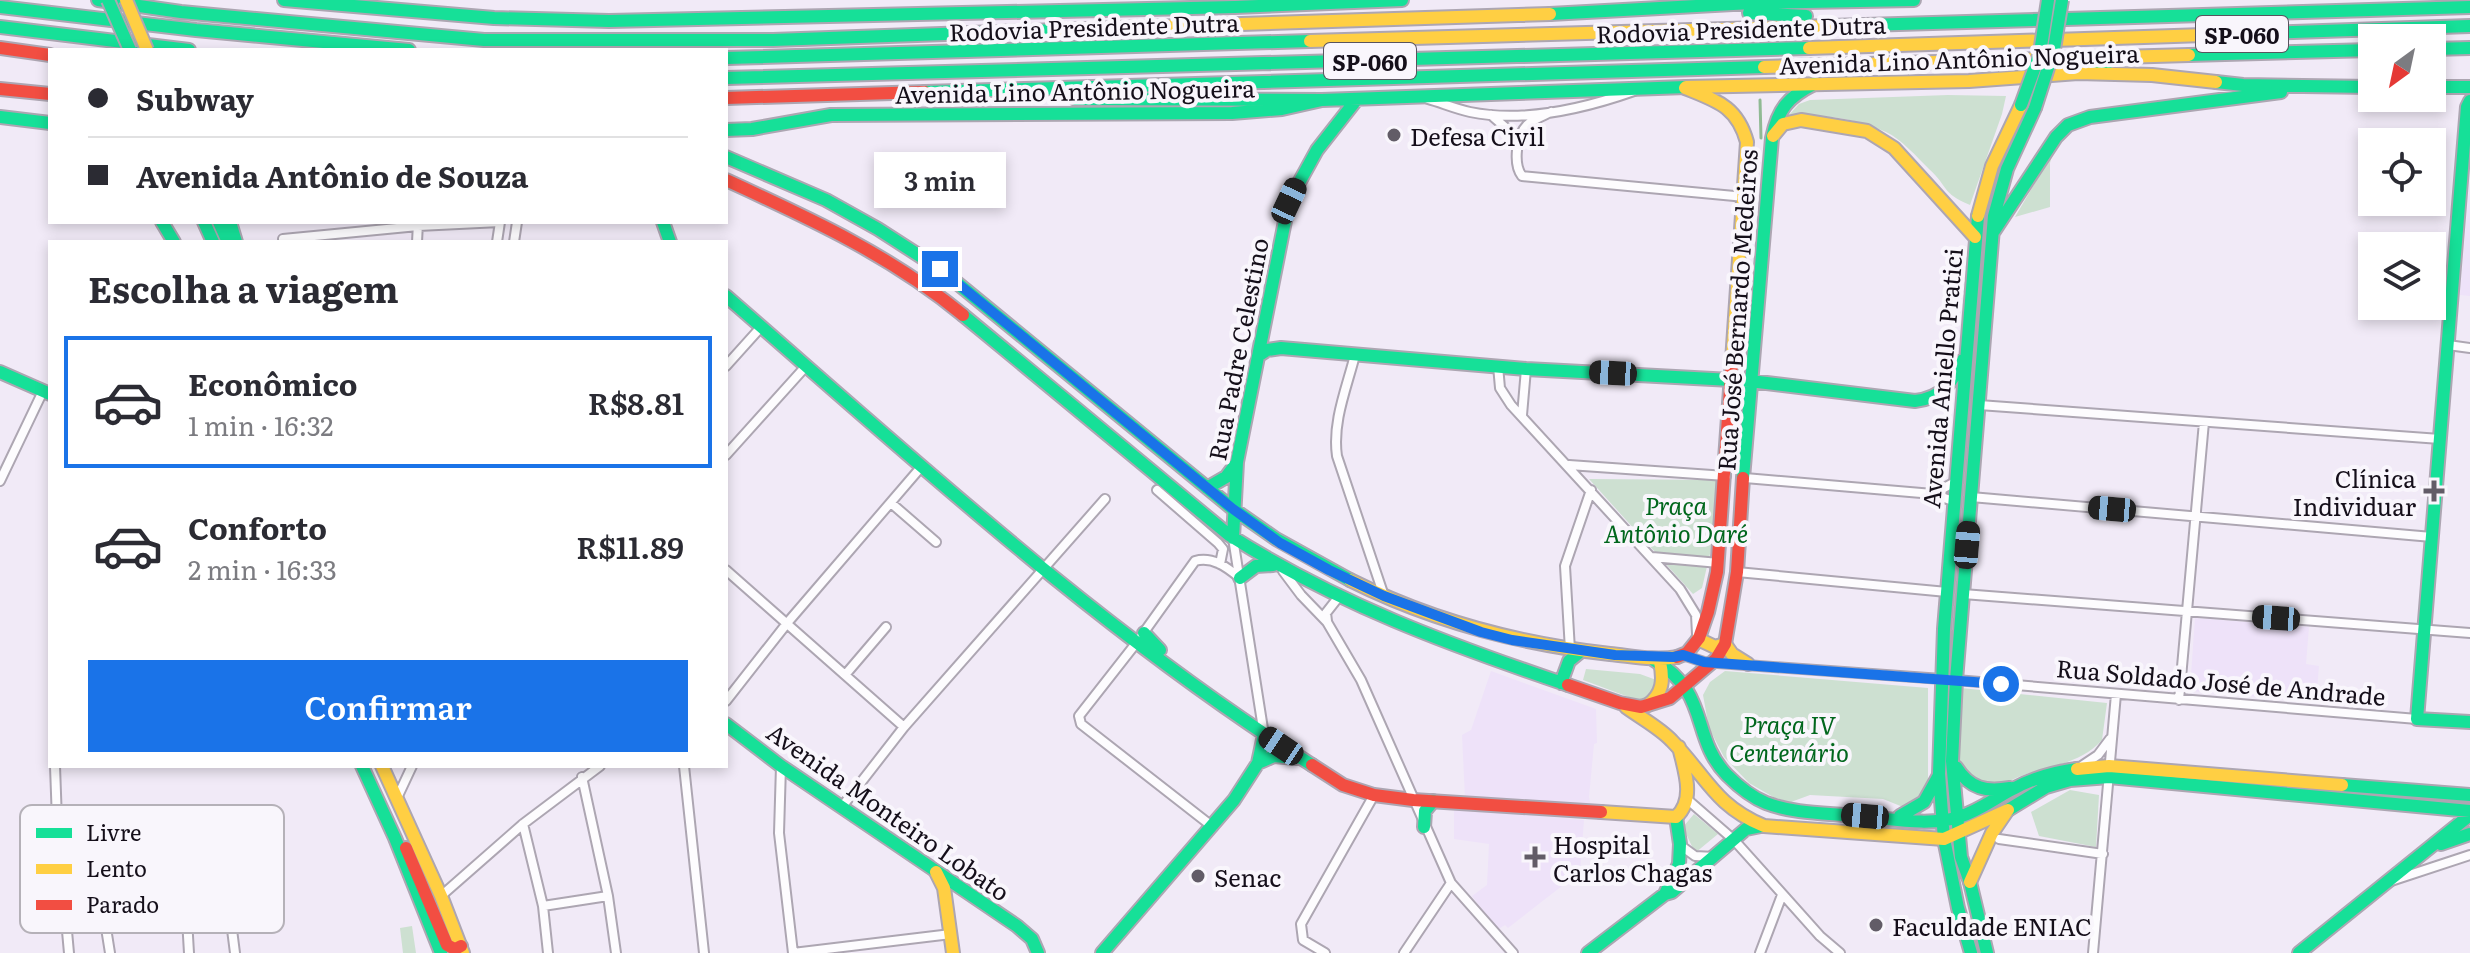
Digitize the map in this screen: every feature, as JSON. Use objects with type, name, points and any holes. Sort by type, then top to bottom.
[{"type":"main road","name":"Rodovia Presidente Dutra","points":[[98,0],[181,12],[484,40],[789,39],[1654,5],[1914,0]]},
{"type":"main road","points":[[108,0],[129,48]]},
{"type":"main road","points":[[126,0],[146,48]]},
{"type":"main road","points":[[284,0],[494,18],[609,21],[1235,7],[1402,0]]},
{"type":"main road","name":"Avenida Aniello Pratici","points":[[1971,953],[1944,839],[1939,774],[1941,679],[1953,501],[1979,206],[1986,181],[2021,105],[2040,53],[2048,0]]},
{"type":"main road","name":"Avenida Aniello Pratici","points":[[1987,953],[1961,857],[1958,834],[1952,761],[1956,680],[1992,234],[1998,195],[2035,108],[2054,49],[2062,0]]},
{"type":"main road","points":[[2278,13],[2321,1],[2349,0]]},
{"type":"main road","name":"SP-060","points":[[1654,5],[2008,22]]},
{"type":"main road","points":[[0,7],[388,48]]},
{"type":"main road","name":"Rodovia Presidente Dutra","points":[[728,58],[2470,7]]},
{"type":"main road","name":"Rodovia Presidente Dutra","points":[[728,78],[2015,42],[2470,26]]},
{"type":"main road","points":[[0,27],[173,48]]},
{"type":"main road","points":[[0,48],[48,55]]},
{"type":"main road","points":[[2446,49],[2470,48]]},
{"type":"main road","name":"Rodovia Presidente Dutra","points":[[728,98],[2358,50]]},
{"type":"main road","points":[[2078,73],[2091,66],[2201,62],[2225,55]]},
{"type":"main road","name":"Avenida Lino Antônio Nogueira","points":[[728,130],[752,129],[831,115],[1232,113],[1282,109],[1322,100],[1642,88],[1969,81],[2078,73],[2152,75],[2243,85],[2358,87]]},
{"type":"main road","name":"Rua José Bernardo Medeiros","points":[[1646,707],[1662,702],[1686,686],[1720,655],[1725,644],[1737,572],[1772,138],[1779,107],[1792,95],[1814,84]]},
{"type":"main road","points":[[1992,234],[2050,145],[2068,125],[2090,117],[2193,105],[2299,87]]},
{"type":"main road","points":[[2417,719],[2469,104],[2464,87]]},
{"type":"main road","points":[[1054,88],[1076,99],[1322,100]]},
{"type":"main road","name":"Rua José Bernardo Medeiros","points":[[1685,88],[1726,105],[1739,118],[1747,142],[1719,563],[1698,639]]},
{"type":"main road","points":[[0,89],[48,94]]},
{"type":"main road","name":"Rua Padre Celestino","points":[[1233,538],[1237,462],[1286,212],[1301,176],[1317,150],[1357,99]]},
{"type":"main road","points":[[0,117],[48,123]]},
{"type":"main road","points":[[1772,138],[1783,124],[1801,120],[1867,131],[1894,148],[1975,237]]},
{"type":"main road","points":[[728,158],[826,200],[940,269],[1233,509],[1300,555],[1384,596],[1481,632],[1512,640],[1654,660],[1683,655],[1698,639],[1715,647],[1725,644],[1732,654],[1748,664]]},
{"type":"main road","points":[[728,181],[833,229],[926,285],[1233,538],[1278,568],[1337,599],[1395,625],[1620,703],[1646,707],[1661,692],[1663,680],[1654,660]]},
{"type":"main road","points":[[1743,233],[1764,233]]},
{"type":"main road","points":[[728,298],[1042,570],[1140,638],[1187,678],[1264,735],[1343,785],[1374,795],[1413,800],[1676,817],[1685,810],[1688,800],[1679,747]]},
{"type":"main road","points":[[1263,332],[1281,348]]},
{"type":"main road","points":[[1258,356],[1267,350],[1281,348],[1526,369],[1750,381],[1923,401],[1945,392],[1967,349]]},
{"type":"main road","points":[[0,372],[46,393]]},
{"type":"main road","points":[[1207,488],[1226,477],[1237,462]]},
{"type":"main road","points":[[1240,578],[1256,566],[1278,568]]},
{"type":"main road","points":[[1561,683],[1575,651]]},
{"type":"main road","points":[[1654,660],[1675,671],[1686,686],[1717,766],[1727,778],[1747,793],[1791,810],[1943,820],[1983,806],[2017,787],[2050,774],[2078,768],[2470,811]]},
{"type":"main road","points":[[1620,703],[1658,728],[1679,747],[1722,802],[1744,818],[1764,826]]},
{"type":"main road","name":"Rua Soldado José de Andrade","points":[[2417,719],[2470,722]]},
{"type":"main road","name":"Avenida Monteiro Lobato","points":[[728,726],[841,808],[1028,934],[1038,953]]},
{"type":"main road","name":"Rua Padre Celestino","points":[[1102,953],[1213,827],[1258,763],[1264,735]]},
{"type":"main road","points":[[1258,763],[1274,756],[1299,758]]},
{"type":"main road","points":[[1952,761],[1963,780],[1976,789],[1989,791],[2017,787]]},
{"type":"main road","points":[[383,768],[462,950],[447,945],[409,852],[395,838]]},
{"type":"main road","points":[[363,769],[376,773],[398,817],[411,830]]},
{"type":"main road","points":[[363,769],[395,838],[441,953]]},
{"type":"main road","points":[[1588,953],[1665,894],[1672,892],[1746,829],[1764,826],[1944,839],[2008,810],[2033,793],[2058,783],[2109,771],[2470,795]]},
{"type":"main road","points":[[1893,818],[1918,809],[1925,803],[1939,774]]},
{"type":"main road","points":[[2453,794],[2470,811]]},
{"type":"main road","points":[[1424,827],[1425,811],[1433,801]]},
{"type":"main road","points":[[1970,882],[1992,833],[2008,810]]},
{"type":"main road","points":[[2299,953],[2434,846],[2470,811]]},
{"type":"main road","points":[[1665,894],[1677,870],[1680,845],[1676,817]]},
{"type":"main road","points":[[2434,846],[2470,834]]},
{"type":"main road","points":[[935,869],[944,888],[953,953]]},
{"type":"street","name":"Avenida Lino Antônio Nogueira","points":[[1424,97],[1490,115],[1577,108],[1642,88]]},
{"type":"street","points":[[1551,112],[1531,122],[1522,132],[1517,169],[1522,176],[1745,197]]},
{"type":"street","points":[[1490,115],[1519,139]]},
{"type":"street","points":[[283,239],[418,224]]},
{"type":"street","points":[[728,364],[762,326]]},
{"type":"street","points":[[2448,345],[2470,348]]},
{"type":"street","points":[[1355,355],[1335,443],[1384,596]]},
{"type":"street","points":[[728,453],[807,365]]},
{"type":"street","points":[[1498,366],[1500,388],[1687,599],[1696,615],[1698,639]]},
{"type":"street","points":[[1522,415],[1526,369]]},
{"type":"street","points":[[0,481],[46,393]]},
{"type":"street","points":[[1979,405],[2440,439]]},
{"type":"street","points":[[2179,700],[2204,422]]},
{"type":"street","points":[[1568,465],[1726,476]]},
{"type":"street","points":[[728,698],[788,622],[922,466]]},
{"type":"street","points":[[1745,478],[1933,494],[1953,501]]},
{"type":"street","points":[[1933,494],[1955,482]]},
{"type":"street","points":[[1157,490],[1218,543],[1223,549],[1220,564]]},
{"type":"street","points":[[1575,651],[1565,566],[1591,490]]},
{"type":"street","points":[[1971,497],[2432,537]]},
{"type":"street","points":[[841,808],[904,727],[1105,499]]},
{"type":"street","points":[[891,503],[936,542]]},
{"type":"street","name":"Rua Padre Celestino","points":[[1233,538],[1264,735]]},
{"type":"street","points":[[1651,557],[1719,563]]},
{"type":"street","points":[[1213,827],[1081,724],[1079,716],[1195,561],[1204,559],[1220,564],[1240,578]]},
{"type":"street","points":[[1278,568],[1327,622],[1361,680],[1451,883],[1513,953]]},
{"type":"street","points":[[728,572],[904,727]]},
{"type":"street","points":[[1737,572],[1947,592]]},
{"type":"street","points":[[1963,594],[2470,633]]},
{"type":"street","points":[[1327,622],[1326,613],[1337,599]]},
{"type":"street","points":[[845,675],[886,627]]},
{"type":"street","name":"Rua Soldado José de Andrade","points":[[1683,655],[1711,663],[1956,680],[2417,719]]},
{"type":"street","points":[[2093,953],[2116,694]]},
{"type":"street","points":[[2078,768],[2098,755],[2112,735]]},
{"type":"street","points":[[781,766],[780,846],[793,953],[951,934]]},
{"type":"street","points":[[55,768],[56,805]]},
{"type":"street","points":[[396,799],[411,768]]},
{"type":"street","points":[[441,896],[523,824],[597,768]]},
{"type":"street","points":[[684,768],[704,953]]},
{"type":"street","points":[[582,777],[608,896],[616,953]]},
{"type":"street","points":[[1325,953],[1303,940],[1301,924],[1374,795]]},
{"type":"street","points":[[1688,800],[1734,840],[1782,895],[1840,953]]},
{"type":"street","points":[[523,824],[543,906],[548,953]]},
{"type":"street","points":[[1999,839],[2103,854]]},
{"type":"street","points":[[1680,845],[1695,856],[1715,857]]},
{"type":"street","points":[[2387,883],[2470,855]]},
{"type":"street","points":[[1404,953],[1451,883]]},
{"type":"street","points":[[1760,953],[1782,895]]},
{"type":"street","points":[[543,906],[608,896]]},
{"type":"street","points":[[67,933],[69,953]]},
{"type":"street","points":[[107,933],[110,953]]},
{"type":"street","points":[[188,933],[189,953]]},
{"type":"street","points":[[232,933],[235,953]]},
{"type":"shaded area","points":[[2470,176],[2470,296],[2460,295]]},
{"type":"shaded area","points":[[2195,618],[2309,627],[2306,664],[2319,666],[2316,702],[2192,691]]},
{"type":"shaded area","points":[[1491,671],[1596,709],[1597,743],[1594,744],[1589,797],[1591,807],[1465,798],[1462,735],[1471,730]]},
{"type":"shaded area","name":"Hospital Carlos Chagas","points":[[1454,808],[1584,820],[1580,872],[1508,928],[1505,925],[1497,930],[1472,896],[1487,885],[1489,844],[1454,839]]},
{"type":"green space","points":[[2006,96],[1970,205],[1950,193],[1909,149],[1886,132],[1838,118],[1788,116],[1799,104],[1810,100]]},
{"type":"green space","points":[[2053,152],[2050,207],[2015,217]]},
{"type":"green space","name":"Praça Antônio Daré","points":[[1589,479],[1719,480],[1712,545],[1702,588],[1693,594]]},
{"type":"green space","points":[[1586,669],[1640,674],[1659,681],[1653,698],[1642,702],[1583,680]]},
{"type":"green space","name":"Praça IV Centenário","points":[[1725,671],[1928,688],[1928,782],[1922,796],[1914,804],[1903,807],[1883,799],[1810,795],[1791,802],[1775,798],[1749,783],[1724,757],[1709,728],[1703,695],[1710,682]]},
{"type":"green space","points":[[1961,688],[2107,703],[2102,740],[2075,759],[2001,785],[1979,783],[1969,776],[1958,760]]},
{"type":"green space","points":[[2070,790],[2099,795],[2096,847],[2039,836],[2031,812]]},
{"type":"green space","points":[[1694,814],[1718,834],[1695,853],[1683,827]]},
{"type":"green space","points":[[412,926],[416,953],[403,953],[400,928]]},
{"type":"waterway","points":[[1760,100],[1761,138]]},
{"type":"traffic: fast","points":[[98,0],[181,12],[484,40],[773,40],[1057,30]]},
{"type":"traffic: fast","points":[[108,0],[129,48]]},
{"type":"traffic: fast","points":[[284,0],[494,18],[609,21],[1235,7],[1402,0]]},
{"type":"traffic: fast","points":[[1550,14],[1751,3],[1914,0]]},
{"type":"traffic: fast","points":[[2021,105],[2040,53],[2048,0]]},
{"type":"traffic: fast","points":[[2035,108],[2054,49],[2062,0]]},
{"type":"traffic: fast","points":[[0,7],[388,48]]},
{"type":"traffic: fast","points":[[1865,25],[2470,7]]},
{"type":"traffic: fast","points":[[1749,13],[1806,16]]},
{"type":"traffic: fast","points":[[2204,35],[2470,26]]},
{"type":"traffic: fast","points":[[0,27],[173,48]]},
{"type":"traffic: fast","points":[[728,58],[1310,41]]},
{"type":"traffic: fast","points":[[728,78],[1809,48]]},
{"type":"traffic: fast","points":[[2446,49],[2470,48]]},
{"type":"traffic: fast","points":[[2189,55],[2358,50]]},
{"type":"traffic: fast","points":[[2078,73],[2091,66],[2106,65]]},
{"type":"traffic: fast","points":[[925,92],[1764,67]]},
{"type":"traffic: fast","points":[[2216,82],[2358,87]]},
{"type":"traffic: fast","points":[[1743,478],[1772,138],[1777,119],[1786,105],[1814,84]]},
{"type":"traffic: fast","points":[[728,130],[752,129],[831,115],[1232,113],[1282,109],[1322,100],[1686,87]]},
{"type":"traffic: fast","points":[[2446,87],[2470,87]]},
{"type":"traffic: fast","points":[[1055,89],[1076,99],[1322,100]]},
{"type":"traffic: fast","points":[[1994,231],[2056,137],[2068,125],[2090,117],[2281,92]]},
{"type":"traffic: fast","points":[[1233,538],[1237,462],[1289,201],[1317,150],[1357,99]]},
{"type":"traffic: fast","points":[[2470,101],[2467,107],[2417,719],[2470,722]]},
{"type":"traffic: fast","points":[[1987,953],[1961,857],[1952,761],[1956,680],[1994,216],[2007,169],[2035,108]]},
{"type":"traffic: fast","points":[[0,117],[48,123]]},
{"type":"traffic: fast","points":[[728,158],[826,200],[940,269],[1233,509],[1276,539],[1350,580]]},
{"type":"traffic: fast","points":[[1971,953],[1944,839],[1939,774],[1944,629],[1978,216]]},
{"type":"traffic: fast","points":[[163,224],[173,240]]},
{"type":"traffic: fast","points":[[205,224],[212,240]]},
{"type":"traffic: fast","points":[[220,224],[227,240]]},
{"type":"traffic: fast","points":[[231,224],[235,240]]},
{"type":"traffic: fast","points":[[664,224],[669,240]]},
{"type":"traffic: fast","points":[[728,298],[1010,542],[1083,601],[1234,713],[1312,765]]},
{"type":"traffic: fast","points":[[963,315],[1229,535],[1352,602],[1479,654],[1568,685]]},
{"type":"traffic: fast","points":[[1258,356],[1267,350],[1281,348],[1526,369],[1750,381],[1915,401],[1932,397],[1945,388],[1963,360]]},
{"type":"traffic: fast","points":[[0,372],[48,393]]},
{"type":"traffic: fast","points":[[1207,488],[1226,477],[1235,465]]},
{"type":"traffic: fast","points":[[1240,578],[1256,566],[1273,565]]},
{"type":"traffic: fast","points":[[1144,633],[1160,650]]},
{"type":"traffic: fast","points":[[1561,683],[1569,661],[1581,651]]},
{"type":"traffic: fast","points":[[1654,660],[1684,687],[1708,746],[1727,775],[1750,795],[1777,807],[1908,821],[1946,820],[1973,811],[2028,782],[2077,769]]},
{"type":"traffic: fast","points":[[728,726],[781,766],[1017,926],[1032,939],[1038,953]]},
{"type":"traffic: fast","points":[[1102,953],[1234,800],[1258,763],[1264,735]]},
{"type":"traffic: fast","points":[[1258,763],[1274,756],[1296,758]]},
{"type":"traffic: fast","points":[[1956,767],[1967,780],[1979,787],[1993,790],[2010,788]]},
{"type":"traffic: fast","points":[[363,768],[441,953]]},
{"type":"traffic: fast","points":[[1900,816],[1924,802],[1938,777]]},
{"type":"traffic: fast","points":[[2008,810],[2046,787],[2070,780],[2109,777],[2470,811]]},
{"type":"traffic: fast","points":[[2342,785],[2470,795]]},
{"type":"traffic: fast","points":[[1424,827],[1425,811],[1433,801]]},
{"type":"traffic: fast","points":[[2299,953],[2470,815]]},
{"type":"traffic: fast","points":[[1665,894],[1679,864],[1676,817]]},
{"type":"traffic: fast","points":[[1588,953],[1665,894],[1672,892],[1746,829],[1761,826]]},
{"type":"traffic: fast","points":[[2441,844],[2470,834]]},
{"type":"traffic: slow","points":[[126,0],[146,48]]},
{"type":"traffic: slow","points":[[1057,30],[1550,14]]},
{"type":"traffic: slow","points":[[1310,41],[1865,25]]},
{"type":"traffic: slow","points":[[1809,48],[2204,35]]},
{"type":"traffic: slow","points":[[1764,67],[2189,55]]},
{"type":"traffic: slow","points":[[1686,87],[1969,81],[2078,73],[2152,75],[2216,82]]},
{"type":"traffic: slow","points":[[1685,88],[1724,106],[1738,120],[1747,142],[1732,361]]},
{"type":"traffic: slow","points":[[1978,216],[1992,166],[2021,105]]},
{"type":"traffic: slow","points":[[1773,136],[1783,124],[1801,120],[1867,131],[1894,148],[1975,237]]},
{"type":"traffic: slow","points":[[1350,580],[1444,619],[1509,637],[1576,650],[1652,658],[1677,657]]},
{"type":"traffic: slow","points":[[1698,639],[1715,647],[1725,644],[1732,654],[1748,664]]},
{"type":"traffic: slow","points":[[1648,705],[1661,686],[1660,662]]},
{"type":"traffic: slow","points":[[1626,707],[1667,736],[1722,800],[1764,826],[1944,839],[2008,810]]},
{"type":"traffic: slow","points":[[1601,812],[1676,817],[1686,802],[1687,793],[1679,747]]},
{"type":"traffic: slow","points":[[2077,769],[2109,766],[2342,785]]},
{"type":"traffic: slow","points":[[383,768],[441,896],[463,953]]},
{"type":"traffic: slow","points":[[1970,882],[1992,833],[2007,811]]},
{"type":"traffic: slow","points":[[936,872],[944,888],[953,953]]},
{"type":"traffic: jam","points":[[0,48],[48,55]]},
{"type":"traffic: jam","points":[[0,89],[48,94]]},
{"type":"traffic: jam","points":[[728,98],[925,92]]},
{"type":"traffic: jam","points":[[728,181],[878,256],[963,315]]},
{"type":"traffic: jam","points":[[1677,657],[1687,653],[1699,638],[1717,572],[1732,361]]},
{"type":"traffic: jam","points":[[1568,685],[1641,707],[1670,698],[1716,659],[1725,644],[1737,572],[1743,478]]},
{"type":"traffic: jam","points":[[1312,765],[1343,785],[1374,795],[1601,812]]},
{"type":"traffic: jam","points":[[406,848],[447,945],[455,949],[461,946]]},
{"type":"place","name":"Defesa Civil","points":[[1394,135]]},
{"type":"place","name":"Clínica Individuar","points":[[2434,491]]},
{"type":"place","name":"Hospital Carlos Chagas","points":[[1535,857]]},
{"type":"place","name":"Senac","points":[[1198,876]]},
{"type":"place","name":"Faculdade ENIAC","points":[[1876,925]]},
{"type":"route","points":[[940,269],[1233,509],[1300,555],[1384,596],[1481,632],[1570,650],[1647,657],[1683,655],[1704,662],[2001,684]]}]
